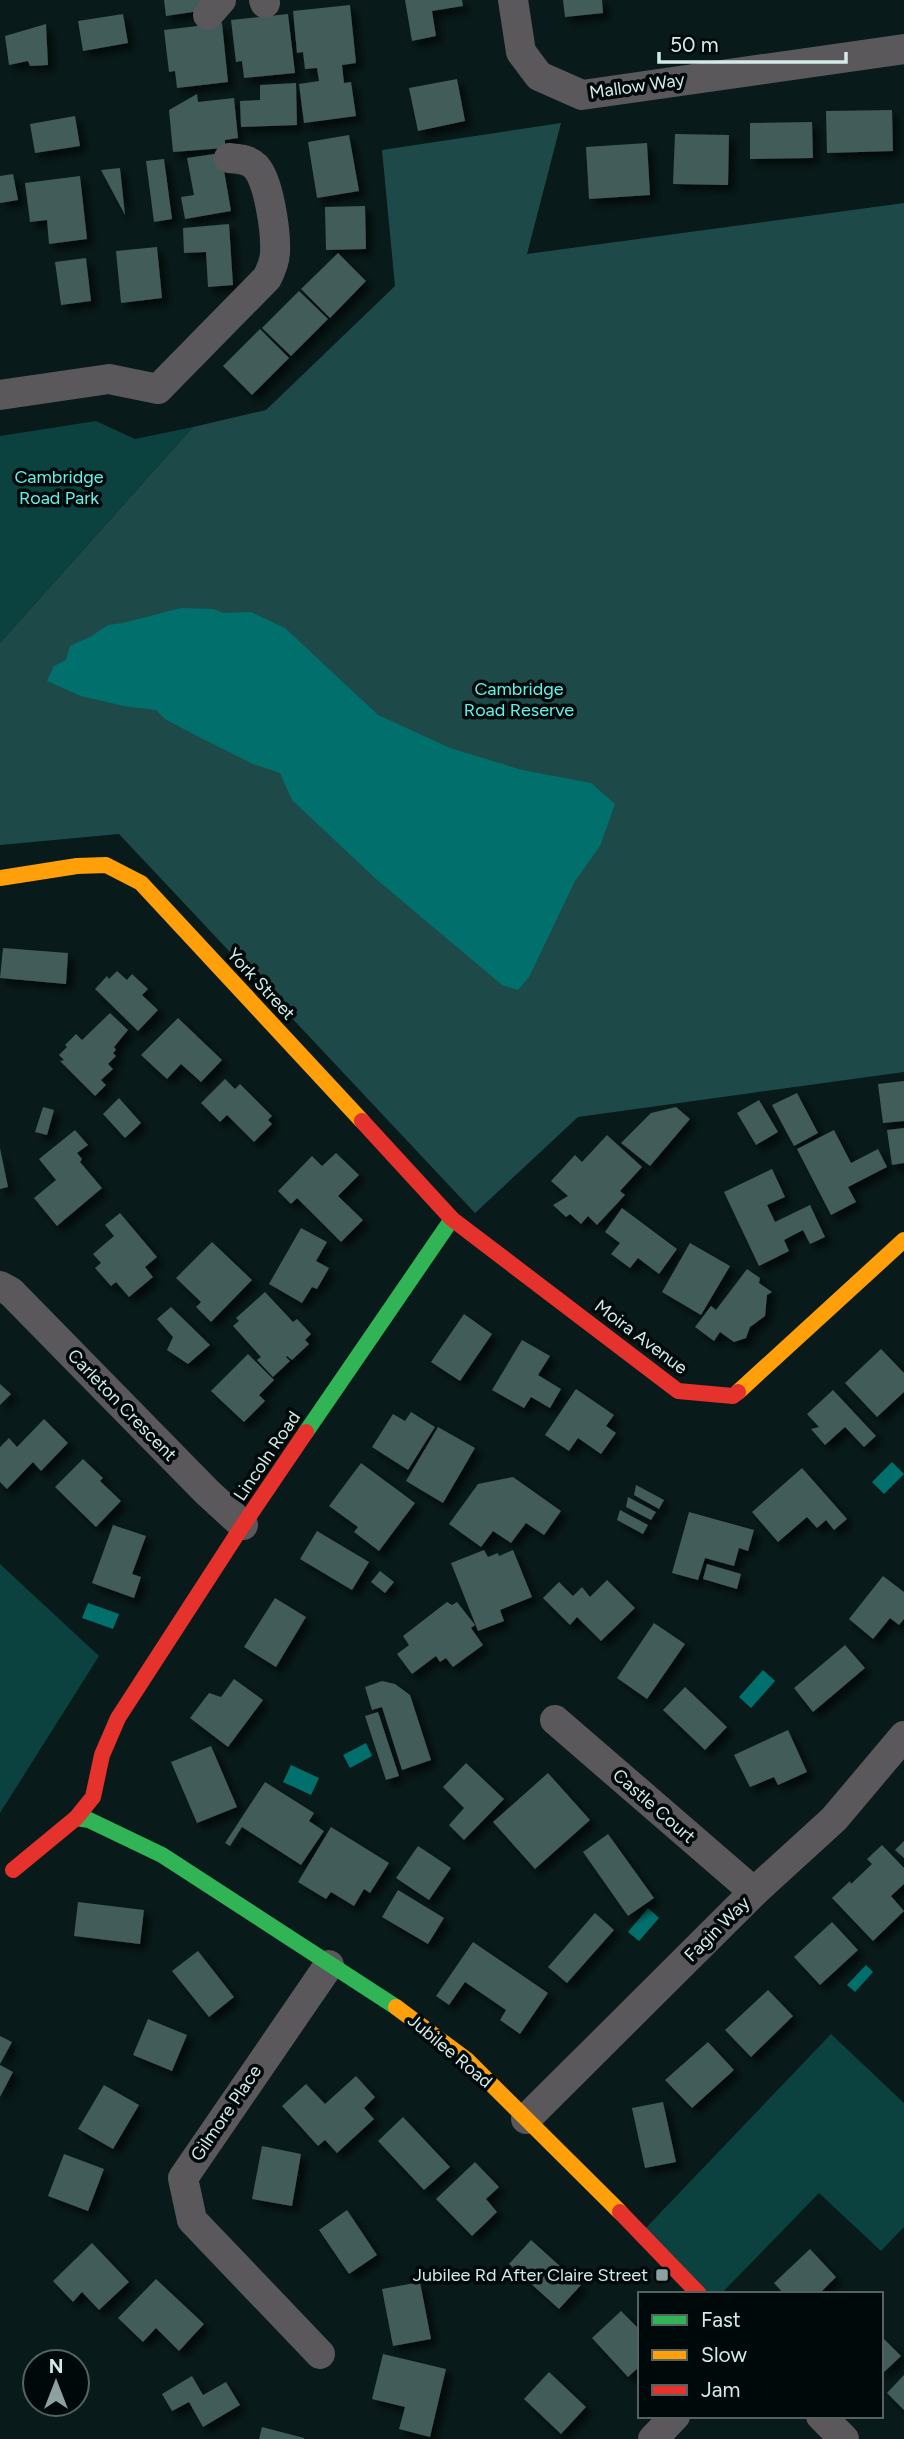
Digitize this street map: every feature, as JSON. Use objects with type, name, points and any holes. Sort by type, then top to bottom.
[{"type":"street","name":"Mallow Way","points":[[513,0],[521,52],[539,76],[582,95],[904,49]]},
{"type":"street","points":[[0,395],[109,379],[158,389],[267,278],[272,267],[275,239],[264,183],[256,166],[243,159],[229,158]]},
{"type":"street","name":"York Street","points":[[0,878],[77,866],[106,865],[141,883],[452,1219]]},
{"type":"street","name":"Moira Avenue","points":[[452,1219],[678,1391],[733,1396],[904,1240]]},
{"type":"street","name":"Lincoln Road","points":[[80,1803],[118,1718],[243,1525],[452,1219]]},
{"type":"street","name":"Carleton Crescent","points":[[0,1286],[11,1292],[207,1492],[243,1525]]},
{"type":"street","name":"Lincoln Road","points":[[83,1754],[118,1718]]},
{"type":"street","name":"Castle Court","points":[[555,1720],[754,1892]]},
{"type":"street","name":"Fagin Way","points":[[526,2119],[754,1892],[834,1819],[904,1736]]},
{"type":"street","points":[[26,1840],[10,1874],[43,1847],[80,1803],[111,1808]]},
{"type":"street","name":"Jubilee Road","points":[[80,1803],[89,1819],[108,1831],[162,1855],[402,2011],[467,2060],[697,2292]]},
{"type":"street","name":"Jubilee Road","points":[[139,1824],[162,1855]]},
{"type":"street","name":"Gilmore Place","points":[[320,2354],[192,2220],[183,2178],[329,1965]]},
{"type":"street","points":[[653,2439],[673,2418]]},
{"type":"street","points":[[823,2418],[844,2439]]},
{"type":"green space","name":"Cambridge Road Reserve","points":[[561,123],[527,254],[904,203],[904,1072],[578,1117],[475,1213],[119,834],[0,845],[0,643],[193,427],[266,410],[395,286],[382,150]]},
{"type":"green space","name":"Cambridge Road Park","points":[[96,421],[135,439],[193,427],[0,643],[0,436]]},
{"type":"green space","points":[[0,1564],[99,1656],[0,1813]]},
{"type":"green space","points":[[831,2034],[904,2103],[904,2227],[881,2251],[819,2193],[723,2292],[697,2292],[641,2233]]},
{"type":"shaded area","points":[[181,608],[213,609],[224,613],[251,612],[285,628],[378,715],[450,748],[522,770],[591,783],[615,804],[600,846],[575,881],[529,977],[518,990],[502,985],[375,878],[292,800],[280,773],[253,764],[195,735],[165,719],[156,710],[81,696],[47,681],[54,666],[66,660],[70,646],[108,625]]},
{"type":"shaded area","points":[[892,1462],[904,1474],[884,1494],[872,1482]]},
{"type":"shaded area","points":[[88,1603],[119,1614],[113,1629],[82,1618]]},
{"type":"shaded area","points":[[763,1670],[775,1681],[751,1708],[739,1697]]},
{"type":"shaded area","points":[[366,1743],[372,1756],[350,1768],[343,1755]]},
{"type":"shaded area","points":[[291,1765],[319,1778],[311,1795],[283,1782]]},
{"type":"shaded area","points":[[648,1908],[659,1918],[639,1941],[628,1932]]},
{"type":"shaded area","points":[[866,1965],[873,1972],[855,1992],[847,1985]]},
{"type":"building","points":[[164,0],[205,0],[206,10],[166,16]]},
{"type":"building","points":[[405,0],[462,0],[463,6],[432,11],[436,36],[412,41]]},
{"type":"building","points":[[563,0],[602,0],[603,13],[565,17]]},
{"type":"building","points":[[350,5],[356,63],[342,65],[344,83],[351,82],[356,116],[304,123],[299,84],[319,81],[317,68],[305,69],[303,52],[297,53],[293,11]]},
{"type":"building","points":[[123,14],[128,43],[83,51],[78,21]]},
{"type":"building","points":[[288,14],[295,73],[244,78],[242,61],[236,62],[231,20]]},
{"type":"building","points":[[222,23],[228,82],[177,88],[175,71],[169,72],[164,30]]},
{"type":"building","points":[[46,24],[48,65],[30,66],[28,61],[9,65],[5,36]]},
{"type":"building","points":[[457,79],[465,121],[418,131],[409,88]]},
{"type":"building","points":[[296,83],[297,125],[241,127],[240,101],[260,100],[260,85]]},
{"type":"building","points":[[197,94],[198,102],[234,98],[238,138],[225,140],[225,148],[173,152],[169,110]]},
{"type":"building","points":[[892,110],[893,151],[827,153],[826,111]]},
{"type":"building","points":[[75,116],[80,146],[35,153],[30,124]]},
{"type":"building","points":[[812,122],[813,158],[750,159],[750,123]]},
{"type":"building","points":[[675,134],[729,135],[728,185],[673,184]]},
{"type":"building","points":[[349,135],[359,191],[317,198],[308,142]]},
{"type":"building","points":[[647,143],[650,195],[589,199],[586,147]]},
{"type":"building","points":[[221,153],[231,211],[185,219],[181,197],[194,195],[187,158]]},
{"type":"building","points":[[164,159],[172,219],[154,222],[146,161]]},
{"type":"building","points":[[120,168],[125,215],[101,170]]},
{"type":"building","points":[[13,174],[18,200],[0,203],[0,176]]},
{"type":"building","points":[[80,176],[87,239],[49,244],[47,220],[30,222],[25,183]]},
{"type":"building","points":[[365,206],[366,249],[326,250],[325,207]]},
{"type":"building","points":[[229,224],[233,285],[208,287],[206,252],[184,253],[183,228]]},
{"type":"building","points":[[157,247],[162,298],[121,303],[116,251]]},
{"type":"building","points":[[338,253],[366,281],[330,318],[301,289]]},
{"type":"building","points":[[86,258],[91,301],[61,305],[55,262]]},
{"type":"building","points":[[299,291],[328,319],[291,356],[262,328]]},
{"type":"building","points":[[260,329],[289,358],[252,395],[223,366]]},
{"type":"building","points":[[3,948],[68,953],[66,984],[0,978]]},
{"type":"building","points":[[117,971],[127,980],[132,974],[148,989],[142,995],[158,1010],[138,1031],[95,989],[107,976],[109,979]]},
{"type":"building","points":[[110,1013],[128,1030],[114,1047],[116,1050],[113,1053],[116,1056],[108,1064],[113,1069],[101,1080],[106,1085],[95,1096],[60,1061],[64,1060],[59,1055],[76,1034],[82,1040]]},
{"type":"building","points":[[178,1018],[222,1060],[201,1082],[181,1064],[167,1079],[141,1055]]},
{"type":"building","points":[[225,1079],[235,1089],[240,1084],[272,1116],[268,1120],[272,1124],[254,1142],[227,1115],[220,1122],[201,1103]]},
{"type":"building","points":[[904,1081],[904,1121],[883,1123],[878,1084]]},
{"type":"building","points":[[797,1093],[818,1133],[794,1146],[772,1105]]},
{"type":"building","points":[[119,1098],[141,1123],[125,1138],[103,1114]]},
{"type":"building","points":[[759,1100],[778,1132],[756,1145],[737,1113]]},
{"type":"building","points":[[43,1107],[54,1110],[47,1135],[35,1132]]},
{"type":"building","points":[[676,1107],[690,1119],[650,1166],[621,1143],[651,1113]]},
{"type":"building","points":[[904,1128],[904,1163],[892,1165],[887,1130]]},
{"type":"building","points":[[75,1130],[88,1145],[77,1153],[82,1159],[80,1162],[102,1188],[57,1226],[34,1198],[56,1180],[39,1159]]},
{"type":"building","points":[[834,1130],[851,1163],[878,1149],[887,1167],[848,1187],[856,1202],[831,1215],[797,1149]]},
{"type":"building","points":[[607,1135],[642,1167],[620,1191],[625,1195],[597,1225],[588,1216],[581,1224],[570,1214],[566,1217],[553,1205],[568,1196],[551,1181],[575,1155],[582,1162]]},
{"type":"building","points":[[0,1148],[8,1187],[0,1189]]},
{"type":"building","points":[[336,1153],[359,1175],[338,1196],[363,1220],[341,1242],[297,1198],[291,1204],[278,1191],[312,1156],[322,1166]]},
{"type":"building","points":[[772,1169],[785,1197],[767,1205],[775,1222],[810,1205],[825,1237],[810,1244],[803,1230],[784,1240],[789,1251],[759,1266],[724,1192]]},
{"type":"building","points":[[622,1208],[677,1249],[659,1274],[638,1258],[630,1268],[611,1254],[620,1243],[605,1232]]},
{"type":"building","points":[[120,1213],[157,1257],[145,1267],[153,1277],[129,1297],[116,1282],[111,1286],[95,1268],[101,1263],[93,1254],[114,1236],[105,1225]]},
{"type":"building","points":[[301,1228],[327,1242],[316,1261],[329,1268],[317,1289],[312,1287],[302,1303],[269,1284]]},
{"type":"building","points":[[212,1242],[252,1280],[211,1322],[196,1307],[201,1302],[176,1278]]},
{"type":"building","points":[[690,1243],[730,1266],[701,1315],[662,1292]]},
{"type":"building","points":[[747,1269],[760,1278],[759,1283],[772,1292],[767,1295],[765,1316],[750,1327],[746,1338],[734,1342],[720,1332],[714,1341],[695,1327],[711,1306],[716,1310]]},
{"type":"building","points":[[265,1292],[293,1322],[297,1319],[311,1334],[305,1340],[309,1344],[292,1360],[287,1356],[290,1361],[273,1377],[257,1360],[261,1357],[233,1326],[239,1321],[236,1318]]},
{"type":"building","points":[[171,1307],[210,1345],[188,1364],[167,1350],[173,1337],[157,1319]]},
{"type":"building","points":[[464,1314],[492,1334],[460,1381],[431,1362]]},
{"type":"building","points":[[522,1340],[550,1356],[538,1375],[561,1389],[550,1408],[531,1397],[524,1408],[492,1390]]},
{"type":"building","points":[[881,1349],[904,1373],[904,1392],[877,1417],[845,1383]]},
{"type":"building","points":[[248,1354],[274,1380],[259,1395],[265,1401],[244,1422],[211,1391]]},
{"type":"building","points":[[0,1384],[11,1394],[0,1405]]},
{"type":"building","points":[[576,1389],[614,1415],[606,1426],[616,1433],[601,1454],[578,1438],[569,1451],[545,1435]]},
{"type":"building","points":[[833,1390],[876,1436],[864,1447],[845,1427],[825,1445],[811,1429],[819,1427],[807,1414]]},
{"type":"building","points":[[411,1412],[435,1427],[408,1470],[372,1447],[393,1414],[405,1421]]},
{"type":"building","points":[[44,1419],[68,1443],[41,1471],[33,1462],[7,1489],[0,1482],[0,1447],[9,1438],[17,1447]]},
{"type":"building","points":[[438,1427],[475,1448],[443,1503],[406,1481]]},
{"type":"building","points":[[83,1459],[103,1478],[100,1481],[121,1501],[96,1527],[55,1487]]},
{"type":"building","points":[[361,1463],[415,1503],[379,1551],[354,1532],[358,1527],[329,1506]]},
{"type":"building","points":[[802,1468],[847,1519],[834,1530],[826,1520],[817,1528],[807,1517],[778,1542],[752,1512]]},
{"type":"building","points":[[513,1477],[561,1511],[544,1535],[526,1523],[511,1543],[493,1531],[481,1547],[449,1524],[478,1484]]},
{"type":"building","points":[[636,1485],[664,1500],[659,1509],[634,1495]]},
{"type":"building","points":[[628,1497],[656,1512],[651,1520],[626,1507]]},
{"type":"building","points":[[620,1510],[648,1525],[643,1534],[617,1520]]},
{"type":"building","points":[[689,1512],[754,1530],[748,1551],[739,1548],[734,1566],[705,1558],[698,1580],[672,1573]]},
{"type":"building","points":[[113,1525],[146,1536],[132,1574],[141,1577],[134,1598],[92,1583]]},
{"type":"building","points":[[317,1531],[369,1562],[352,1590],[300,1559]]},
{"type":"building","points":[[484,1550],[488,1557],[513,1550],[532,1597],[500,1610],[504,1621],[478,1631],[451,1563]]},
{"type":"building","points":[[707,1564],[741,1574],[737,1589],[703,1579]]},
{"type":"building","points":[[380,1571],[394,1582],[385,1593],[371,1582]]},
{"type":"building","points":[[883,1576],[904,1592],[904,1619],[899,1625],[890,1618],[873,1639],[849,1619]]},
{"type":"building","points":[[607,1580],[635,1608],[601,1641],[577,1617],[570,1625],[543,1598],[559,1582],[573,1596],[582,1587],[590,1597]]},
{"type":"building","points":[[275,1598],[306,1617],[276,1667],[244,1647]]},
{"type":"building","points":[[447,1602],[452,1605],[457,1602],[475,1625],[471,1628],[483,1645],[453,1667],[446,1658],[440,1662],[436,1656],[412,1674],[397,1654],[409,1645],[403,1636]]},
{"type":"building","points":[[654,1623],[685,1644],[647,1699],[617,1678]]},
{"type":"building","points":[[845,1645],[865,1668],[813,1712],[794,1688]]},
{"type":"building","points":[[234,1679],[263,1700],[228,1747],[190,1718],[209,1693],[221,1697]]},
{"type":"building","points":[[382,1681],[395,1684],[410,1695],[431,1760],[402,1770],[382,1707],[372,1710],[365,1687]]},
{"type":"building","points":[[685,1687],[727,1727],[705,1750],[663,1710]]},
{"type":"building","points":[[378,1712],[399,1776],[386,1780],[365,1716]]},
{"type":"building","points":[[788,1730],[807,1772],[778,1785],[774,1777],[750,1787],[734,1755]]},
{"type":"building","points":[[211,1746],[237,1807],[197,1823],[171,1762]]},
{"type":"building","points":[[466,1763],[504,1799],[464,1840],[449,1825],[464,1808],[443,1787]]},
{"type":"building","points":[[548,1773],[590,1820],[535,1869],[493,1822]]},
{"type":"building","points":[[265,1782],[314,1813],[309,1821],[324,1831],[301,1865],[242,1827],[230,1846],[225,1843]]},
{"type":"building","points":[[331,1827],[389,1863],[370,1893],[364,1889],[354,1906],[331,1892],[326,1899],[298,1882]]},
{"type":"building","points":[[608,1834],[654,1898],[628,1916],[583,1852]]},
{"type":"building","points":[[904,1841],[904,1858],[895,1850]]},
{"type":"building","points":[[882,1845],[904,1868],[904,1884],[891,1896],[904,1911],[873,1941],[832,1898],[872,1864],[867,1859]]},
{"type":"building","points":[[418,1846],[451,1868],[429,1900],[396,1878]]},
{"type":"building","points":[[398,1890],[444,1918],[428,1944],[382,1917]]},
{"type":"building","points":[[78,1902],[144,1910],[140,1944],[74,1936]]},
{"type":"building","points":[[595,1913],[614,1930],[567,1983],[548,1967]]},
{"type":"building","points":[[832,1922],[858,1950],[820,1985],[794,1957]]},
{"type":"building","points":[[473,1942],[548,1993],[520,2034],[500,2020],[506,2010],[465,1982],[449,2005],[436,1996]]},
{"type":"building","points":[[198,1951],[234,1997],[209,2017],[172,1971]]},
{"type":"building","points":[[768,1990],[793,2016],[751,2057],[725,2030]]},
{"type":"building","points":[[148,2019],[187,2035],[172,2071],[133,2055]]},
{"type":"building","points":[[0,2036],[12,2042],[0,2064]]},
{"type":"building","points":[[708,2042],[734,2070],[692,2108],[665,2080]]},
{"type":"building","points":[[0,2065],[13,2072],[0,2097]]},
{"type":"building","points":[[356,2076],[375,2097],[364,2108],[374,2119],[337,2153],[325,2140],[318,2146],[282,2106],[306,2084],[325,2104]]},
{"type":"building","points":[[104,2085],[139,2105],[113,2149],[78,2129]]},
{"type":"building","points":[[663,2102],[676,2162],[645,2168],[632,2108]]},
{"type":"building","points":[[403,2117],[450,2167],[424,2190],[378,2141]]},
{"type":"building","points":[[262,2146],[301,2154],[292,2206],[252,2199]]},
{"type":"building","points":[[64,2154],[104,2169],[88,2211],[48,2196]]},
{"type":"building","points":[[475,2162],[499,2187],[486,2199],[497,2212],[472,2236],[436,2199]]},
{"type":"building","points":[[347,2210],[377,2255],[349,2274],[319,2230]]},
{"type":"building","points":[[531,2240],[581,2285],[559,2309],[509,2264]]},
{"type":"building","points":[[92,2243],[129,2282],[99,2310],[82,2292],[73,2302],[53,2281]]},
{"type":"building","points":[[810,2249],[836,2277],[821,2292],[782,2292],[774,2283]]},
{"type":"building","points":[[156,2279],[204,2324],[179,2351],[156,2328],[143,2342],[118,2318]]},
{"type":"building","points":[[420,2282],[431,2339],[393,2346],[382,2289]]},
{"type":"building","points":[[621,2311],[638,2328],[638,2368],[628,2377],[592,2338]]},
{"type":"building","points":[[883,2338],[901,2356],[883,2373]]},
{"type":"building","points":[[383,2354],[446,2369],[430,2437],[399,2429],[405,2407],[372,2399]]},
{"type":"building","points":[[549,2372],[586,2407],[561,2434],[524,2399]]},
{"type":"building","points":[[904,2375],[904,2410],[887,2393]]},
{"type":"building","points":[[192,2376],[203,2395],[226,2382],[240,2405],[203,2427],[189,2402],[172,2411],[162,2394]]},
{"type":"building","points":[[262,2427],[304,2438],[304,2439],[259,2439]]},
{"type":"traffic: fast","points":[[306,1432],[452,1219]]},
{"type":"traffic: fast","points":[[76,1818],[89,1820],[162,1855],[396,2007]]},
{"type":"traffic: slow","points":[[0,878],[77,866],[106,865],[141,883],[362,1121]]},
{"type":"traffic: slow","points":[[738,1392],[904,1240]]},
{"type":"traffic: slow","points":[[396,2007],[467,2060],[620,2212]]},
{"type":"traffic: jam","points":[[362,1121],[452,1219],[678,1391],[733,1396],[738,1392]]},
{"type":"traffic: jam","points":[[13,1870],[76,1818],[93,1797],[102,1755],[118,1718],[306,1432]]},
{"type":"traffic: jam","points":[[620,2212],[697,2292]]},
{"type":"place","name":"Jubilee Rd After Claire Street","points":[[662,2275]]}]
